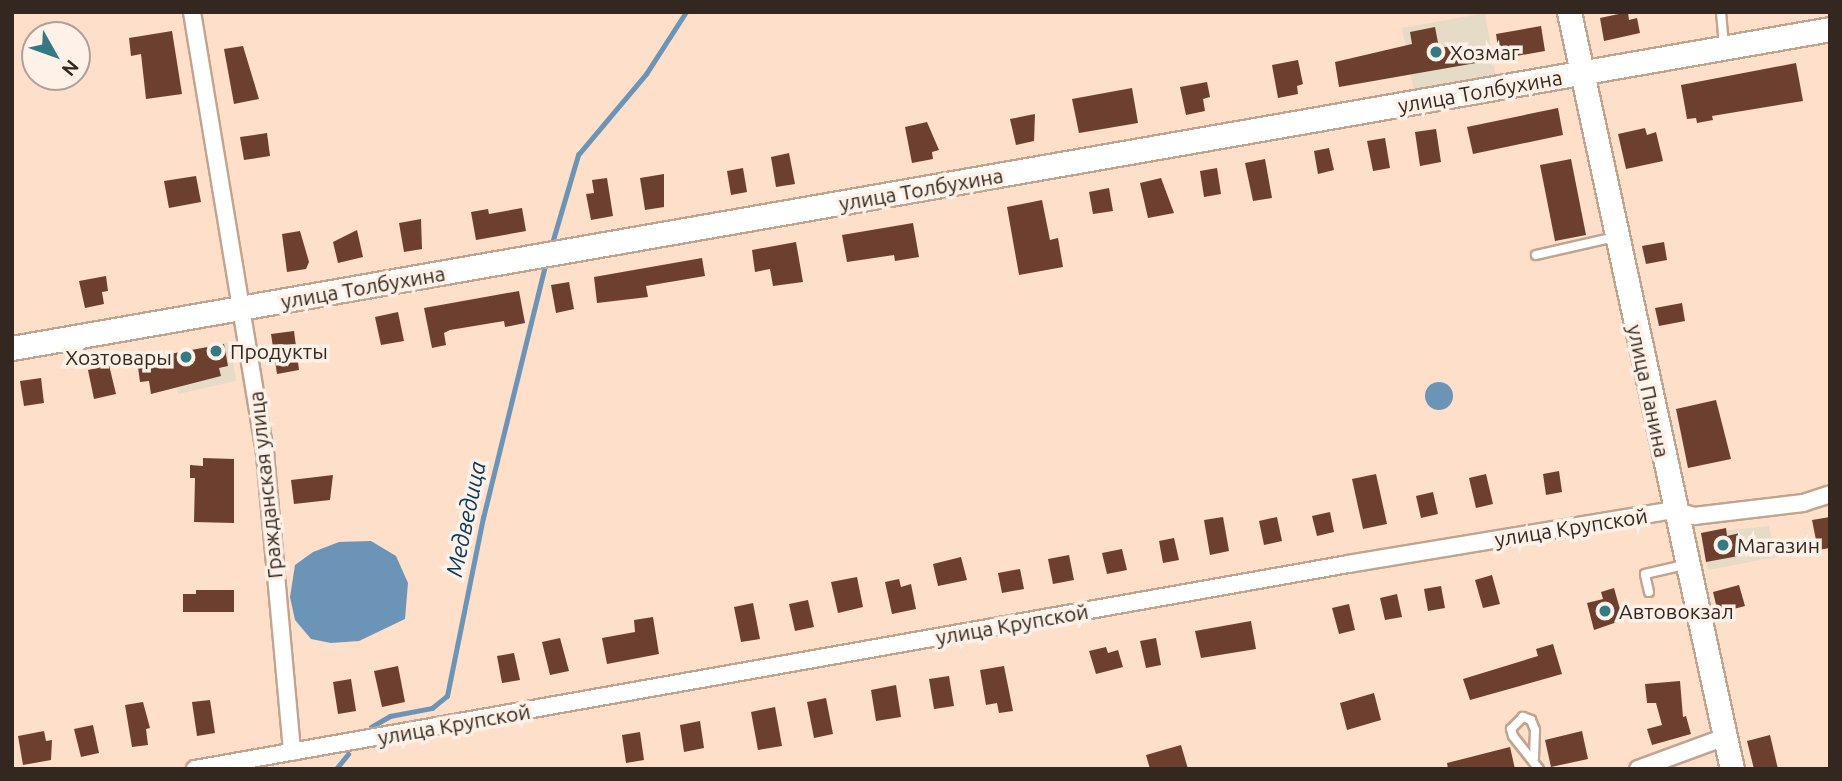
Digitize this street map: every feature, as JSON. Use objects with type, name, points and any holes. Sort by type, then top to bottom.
[{"type":"main road","name":"улица Панина","points":[[1569,12],[1615,237],[1732,769]]},
{"type":"main road","name":"улица Толбухина","points":[[12,348],[1830,29]]},
{"type":"street","name":"Гражданская улица","points":[[192,12],[244,308],[265,454],[292,752]]},
{"type":"street","name":"улица Крупской","points":[[195,769],[1675,510],[1694,516],[1802,503],[1830,494]]},
{"type":"street","points":[[1638,769],[1725,737]]},
{"type":"lane","points":[[1721,12],[1724,47]]},
{"type":"lane","points":[[1536,255],[1615,237]]},
{"type":"lane","points":[[1649,592],[1645,573],[1687,564]]},
{"type":"lane","points":[[1534,758],[1535,730],[1531,720],[1523,717],[1511,729],[1513,736],[1534,758],[1539,769]]},
{"type":"shaded area","points":[[1485,13],[1496,78],[1414,92],[1402,28]]},
{"type":"shaded area","points":[[230,342],[236,381],[178,394],[170,354]]},
{"type":"shaded area","points":[[1769,526],[1776,557],[1708,570],[1701,533]]},
{"type":"water","points":[[1439,382],[1449,386],[1453,396],[1449,406],[1439,410],[1429,406],[1425,396],[1429,386]]},
{"type":"water","points":[[371,541],[396,556],[408,583],[405,619],[359,641],[331,643],[311,639],[295,620],[290,597],[295,565],[313,552],[339,542]]},
{"type":"building","points":[[1628,12],[1629,20],[1637,18],[1640,33],[1604,41],[1600,18]]},
{"type":"building","points":[[1541,26],[1545,51],[1339,87],[1335,62],[1412,44],[1410,32],[1435,27],[1439,48],[1458,45],[1460,54],[1498,47],[1496,34]]},
{"type":"building","points":[[172,31],[182,94],[146,99],[141,54],[131,56],[129,38]]},
{"type":"building","points":[[243,46],[259,99],[234,104],[224,49]]},
{"type":"building","points":[[1298,60],[1303,84],[1297,86],[1298,94],[1278,98],[1272,65]]},
{"type":"building","points":[[1796,63],[1803,101],[1712,116],[1713,120],[1697,123],[1696,118],[1687,119],[1681,85]]},
{"type":"building","points":[[1207,82],[1210,97],[1203,99],[1205,111],[1186,115],[1180,87]]},
{"type":"building","points":[[1132,88],[1138,123],[1079,133],[1072,99]]},
{"type":"building","points":[[1558,108],[1563,135],[1473,154],[1467,127]]},
{"type":"building","points":[[1035,114],[1034,141],[1016,145],[1010,119]]},
{"type":"building","points":[[927,122],[939,150],[932,152],[933,159],[912,163],[905,127]]},
{"type":"building","points":[[1645,128],[1647,135],[1656,132],[1663,161],[1626,169],[1618,134]]},
{"type":"building","points":[[1436,129],[1441,162],[1420,166],[1415,132]]},
{"type":"building","points":[[267,133],[270,156],[244,160],[240,137]]},
{"type":"building","points":[[1385,138],[1390,168],[1373,171],[1367,141]]},
{"type":"building","points":[[1329,148],[1334,170],[1318,174],[1314,151]]},
{"type":"building","points":[[789,153],[795,184],[776,187],[771,157]]},
{"type":"building","points":[[1265,159],[1272,198],[1253,201],[1245,163]]},
{"type":"building","points":[[1571,159],[1586,235],[1555,241],[1540,165]]},
{"type":"building","points":[[743,168],[747,192],[731,195],[727,171]]},
{"type":"building","points":[[1217,168],[1221,194],[1204,197],[1200,171]]},
{"type":"building","points":[[664,174],[664,207],[645,210],[640,178]]},
{"type":"building","points":[[196,176],[201,202],[169,208],[164,181]]},
{"type":"building","points":[[607,178],[613,216],[591,220],[586,194],[594,193],[592,180]]},
{"type":"building","points":[[1161,178],[1174,213],[1148,218],[1140,183]]},
{"type":"building","points":[[1109,188],[1113,211],[1093,214],[1089,192]]},
{"type":"building","points":[[1042,200],[1050,240],[1058,238],[1063,267],[1019,275],[1007,207]]},
{"type":"building","points":[[522,208],[526,231],[476,240],[471,212],[488,209],[489,214]]},
{"type":"building","points":[[421,219],[422,249],[404,252],[399,223]]},
{"type":"building","points":[[913,223],[919,257],[895,261],[894,255],[847,262],[842,235]]},
{"type":"building","points":[[357,230],[363,257],[338,263],[333,242]]},
{"type":"building","points":[[300,231],[309,262],[306,269],[287,272],[282,234]]},
{"type":"building","points":[[796,242],[803,282],[773,286],[770,269],[755,272],[752,250]]},
{"type":"building","points":[[1664,242],[1667,260],[1646,264],[1642,246]]},
{"type":"building","points":[[702,258],[705,276],[646,286],[648,297],[597,303],[594,277]]},
{"type":"building","points":[[106,276],[108,291],[102,292],[104,304],[85,308],[79,281]]},
{"type":"building","points":[[569,282],[574,309],[556,313],[551,285]]},
{"type":"building","points":[[519,291],[525,323],[505,327],[504,321],[450,330],[444,333],[446,345],[432,348],[424,308]]},
{"type":"building","points":[[1682,303],[1685,321],[1659,326],[1655,308]]},
{"type":"building","points":[[398,312],[404,341],[381,345],[375,317]]},
{"type":"building","points":[[294,331],[299,370],[277,374],[271,334]]},
{"type":"building","points":[[224,344],[228,366],[219,368],[221,376],[151,394],[149,381],[140,382],[137,360]]},
{"type":"building","points":[[109,365],[116,394],[94,399],[88,370]]},
{"type":"building","points":[[41,378],[44,403],[24,406],[20,381]]},
{"type":"building","points":[[1716,400],[1731,459],[1688,468],[1676,409]]},
{"type":"building","points":[[203,458],[234,459],[234,523],[194,522],[195,478],[190,478],[190,465],[203,466]]},
{"type":"building","points":[[1559,471],[1562,492],[1546,495],[1543,474]]},
{"type":"building","points":[[1376,474],[1387,524],[1363,529],[1352,479]]},
{"type":"building","points":[[1486,474],[1493,504],[1476,508],[1469,478]]},
{"type":"building","points":[[333,475],[330,500],[294,504],[291,480]]},
{"type":"building","points":[[1433,492],[1438,514],[1421,518],[1416,496]]},
{"type":"building","points":[[1330,512],[1334,532],[1317,536],[1312,516]]},
{"type":"building","points":[[1223,517],[1229,551],[1210,555],[1204,520]]},
{"type":"building","points":[[1277,517],[1282,541],[1264,545],[1259,521]]},
{"type":"building","points":[[1830,517],[1830,548],[1818,550],[1812,520]]},
{"type":"building","name":"Магазин","points":[[1726,528],[1727,536],[1740,533],[1744,555],[1706,562],[1701,533]]},
{"type":"building","points":[[1174,538],[1179,560],[1163,563],[1159,541]]},
{"type":"building","points":[[1122,549],[1127,570],[1107,574],[1102,553]]},
{"type":"building","points":[[1069,555],[1074,580],[1053,584],[1048,559]]},
{"type":"building","points":[[961,557],[967,580],[938,586],[933,564]]},
{"type":"building","points":[[1020,569],[1024,589],[1002,593],[998,573]]},
{"type":"building","points":[[1492,575],[1500,604],[1483,608],[1475,580]]},
{"type":"building","points":[[857,577],[863,607],[838,613],[831,582]]},
{"type":"building","points":[[899,579],[901,587],[911,584],[916,609],[892,614],[885,582]]},
{"type":"building","points":[[1739,585],[1745,606],[1718,613],[1713,592]]},
{"type":"building","points":[[1441,586],[1445,608],[1428,611],[1424,589]]},
{"type":"building","name":"Автовокзал","points":[[1614,588],[1623,620],[1594,630],[1587,603],[1603,599],[1601,592]]},
{"type":"building","points":[[196,590],[234,590],[234,612],[183,612],[183,594],[196,594]]},
{"type":"building","points":[[1397,594],[1402,617],[1385,620],[1380,598]]},
{"type":"building","points":[[808,600],[814,627],[795,631],[789,604]]},
{"type":"building","points":[[753,603],[760,639],[741,642],[734,607]]},
{"type":"building","points":[[1349,604],[1355,630],[1339,634],[1332,608]]},
{"type":"building","points":[[653,617],[659,654],[607,664],[602,638],[635,632],[634,620]]},
{"type":"building","points":[[1251,621],[1256,649],[1201,658],[1195,631]]},
{"type":"building","points":[[560,638],[569,671],[550,675],[542,642]]},
{"type":"building","points":[[1156,638],[1161,665],[1146,668],[1140,641]]},
{"type":"building","points":[[1553,644],[1562,674],[1470,700],[1463,679],[1538,656],[1536,649]]},
{"type":"building","points":[[1106,647],[1108,653],[1118,650],[1123,667],[1096,674],[1089,651]]},
{"type":"building","points":[[514,653],[520,680],[502,683],[497,656]]},
{"type":"building","points":[[398,666],[405,702],[382,707],[374,671]]},
{"type":"building","points":[[1004,666],[1013,711],[999,713],[997,703],[986,705],[980,670]]},
{"type":"building","points":[[949,676],[954,706],[934,709],[929,679]]},
{"type":"building","points":[[351,679],[356,711],[338,714],[333,682]]},
{"type":"building","points":[[1680,681],[1683,717],[1686,716],[1691,734],[1652,745],[1647,729],[1662,725],[1656,703],[1647,703],[1645,684]]},
{"type":"building","points":[[896,685],[901,717],[876,721],[871,690]]},
{"type":"building","points":[[1374,693],[1381,720],[1347,730],[1340,703]]},
{"type":"building","points":[[826,698],[833,734],[814,738],[807,702]]},
{"type":"building","points":[[210,700],[215,733],[197,736],[192,702]]},
{"type":"building","points":[[143,702],[150,728],[146,729],[148,745],[132,747],[125,705]]},
{"type":"building","points":[[775,707],[782,746],[758,750],[751,712]]},
{"type":"building","points":[[700,721],[704,748],[684,752],[680,725]]},
{"type":"building","points":[[93,725],[99,753],[81,757],[74,729]]},
{"type":"building","points":[[44,731],[46,741],[52,740],[51,760],[23,765],[18,736]]},
{"type":"building","points":[[1582,731],[1588,759],[1551,767],[1545,740]]},
{"type":"building","points":[[640,732],[644,760],[626,763],[622,735]]},
{"type":"building","points":[[1770,735],[1778,769],[1754,769],[1747,741]]},
{"type":"building","points":[[1181,745],[1188,769],[1150,769],[1146,755]]},
{"type":"building","points":[[1510,747],[1515,769],[1448,769],[1447,763]]},
{"type":"waterway","name":"Медведица","points":[[553,240],[578,155],[646,74],[686,12]]},
{"type":"waterway","name":"Медведица","points":[[371,727],[390,716],[432,708],[447,696],[483,518],[544,269]]},
{"type":"waterway","name":"Медведица","points":[[336,769],[348,754]]},
{"type":"place","name":"Хозмаг","points":[[1436,52]]},
{"type":"place","name":"Продукты","points":[[216,351]]},
{"type":"place","name":"Хозтовары","points":[[186,357]]},
{"type":"place","name":"Магазин","points":[[1723,545]]},
{"type":"place","name":"Автовокзал","points":[[1605,611]]}]
